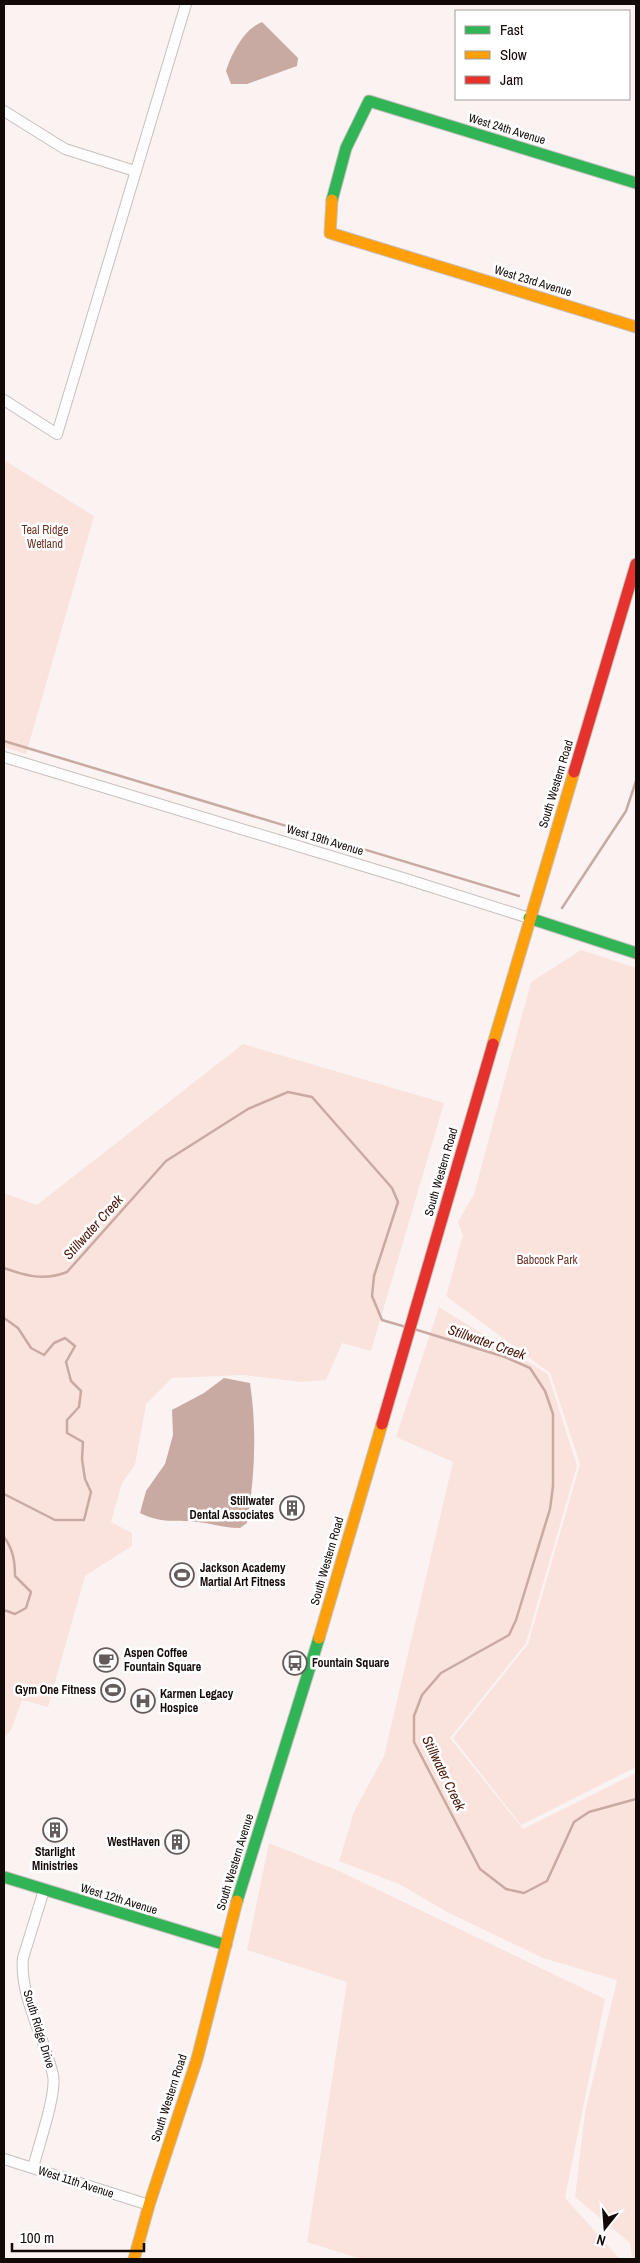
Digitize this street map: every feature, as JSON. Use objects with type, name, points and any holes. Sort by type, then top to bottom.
[{"type":"main road","name":"West 24th Avenue","points":[[369,101],[636,183]]},
{"type":"main road","name":"West 23rd Avenue","points":[[369,101],[357,120],[339,167],[329,210],[330,233],[636,327]]},
{"type":"main road","name":"South Western Road","points":[[272,1788],[636,564]]},
{"type":"main road","name":"West 19th Avenue","points":[[530,918],[636,953]]},
{"type":"main road","name":"South Western Avenue","points":[[226,1945],[272,1788]]},
{"type":"main road","name":"West 12th Avenue","points":[[4,1877],[226,1945]]},
{"type":"main road","name":"South Western Road","points":[[134,2259],[149,2205],[197,2059],[226,1945]]},
{"type":"street","points":[[4,400],[57,434],[186,4]]},
{"type":"street","points":[[4,111],[65,149],[135,171]]},
{"type":"street","name":"West 19th Avenue","points":[[4,757],[530,918]]},
{"type":"street","name":"South Ridge Drive","points":[[33,2168],[53,2093],[54,2077],[37,2028],[22,1969],[23,1958],[44,1890]]},
{"type":"street","name":"West 11th Avenue","points":[[4,2159],[149,2205]]},
{"type":"green space","name":"Teal Ridge Wetland","points":[[4,460],[94,516],[26,754],[4,747]]},
{"type":"green space","name":"Babcock Park","points":[[581,950],[636,968],[636,1767],[521,1825],[453,1738],[528,1644],[580,1464],[550,1373],[446,1296],[463,1235],[458,1222],[474,1194],[531,982]]},
{"type":"green space","points":[[243,1044],[444,1103],[371,1351],[342,1343],[326,1380],[302,1382],[243,1375],[172,1378],[146,1404],[135,1465],[122,1483],[111,1522],[132,1533],[132,1546],[85,1576],[48,1707],[22,1700],[12,1728],[4,1739],[4,1193],[37,1205]]},
{"type":"green space","points":[[439,1307],[548,1374],[577,1466],[526,1643],[450,1738],[523,1829],[636,1773],[636,2259],[632,2257],[630,2243],[575,2197],[585,2112],[617,1980],[543,1958],[447,1912],[399,1884],[339,1861],[354,1812],[384,1756],[453,1462],[396,1437]]},
{"type":"green space","points":[[269,1843],[339,1871],[605,1999],[565,2198],[620,2259],[361,2259],[307,2242],[347,1982],[247,1950]]},
{"type":"shaded area","points":[[262,22],[298,58],[297,66],[247,84],[231,84],[226,71],[239,42],[250,30]]},
{"type":"shaded area","points":[[224,1378],[250,1383],[254,1418],[254,1453],[247,1523],[240,1528],[231,1528],[196,1522],[165,1521],[140,1513],[146,1491],[165,1464],[173,1435],[172,1410],[204,1393]]},
{"type":"waterway","points":[[4,741],[519,896]]},
{"type":"waterway","points":[[562,908],[626,811],[636,781]]},
{"type":"waterway","name":"Stillwater Creek","points":[[4,1268],[43,1277],[67,1272],[166,1161],[248,1109],[288,1092],[312,1097],[392,1188],[398,1202],[374,1276],[372,1296],[382,1320],[406,1327]]},
{"type":"waterway","points":[[4,1318],[18,1328],[31,1348],[44,1355],[54,1343],[65,1338],[75,1346],[66,1362],[71,1381],[81,1391],[79,1407],[67,1420],[67,1433],[83,1442],[82,1459],[85,1479],[91,1492],[84,1520],[55,1520],[4,1494]]},
{"type":"waterway","name":"Stillwater Creek","points":[[414,1329],[505,1357],[530,1368],[545,1391],[553,1414],[553,1486],[550,1509],[516,1620],[509,1635],[441,1673],[422,1695],[414,1716],[414,1742],[480,1869],[506,1889],[524,1893],[547,1881],[574,1822],[589,1812],[636,1799]]},
{"type":"waterway","points":[[4,1537],[13,1555],[15,1576],[31,1592],[26,1608],[15,1614],[4,1610]]},
{"type":"traffic: fast","points":[[332,200],[346,148],[369,101],[636,183]]},
{"type":"traffic: fast","points":[[529,918],[636,953]]},
{"type":"traffic: fast","points":[[237,1901],[319,1638]]},
{"type":"traffic: fast","points":[[4,1877],[226,1945]]},
{"type":"traffic: slow","points":[[332,200],[330,233],[636,327]]},
{"type":"traffic: slow","points":[[493,1044],[574,772]]},
{"type":"traffic: slow","points":[[319,1638],[382,1424]]},
{"type":"traffic: slow","points":[[134,2259],[149,2205],[197,2059],[237,1901]]},
{"type":"traffic: jam","points":[[574,772],[636,564]]},
{"type":"traffic: jam","points":[[382,1424],[493,1044]]},
{"type":"place","name":"Stillwater Dental Associates","points":[[292,1508]]},
{"type":"place","name":"Jackson Academy Martial Art Fitness","points":[[182,1575]]},
{"type":"place","name":"Aspen Coffee Fountain Square","points":[[106,1660]]},
{"type":"place","name":"Fountain Square","points":[[295,1663]]},
{"type":"place","name":"Gym One Fitness","points":[[113,1690]]},
{"type":"place","name":"Karmen Legacy Hospice","points":[[143,1701]]},
{"type":"place","name":"Starlight Ministries","points":[[55,1830]]},
{"type":"place","name":"WestHaven","points":[[177,1842]]}]
